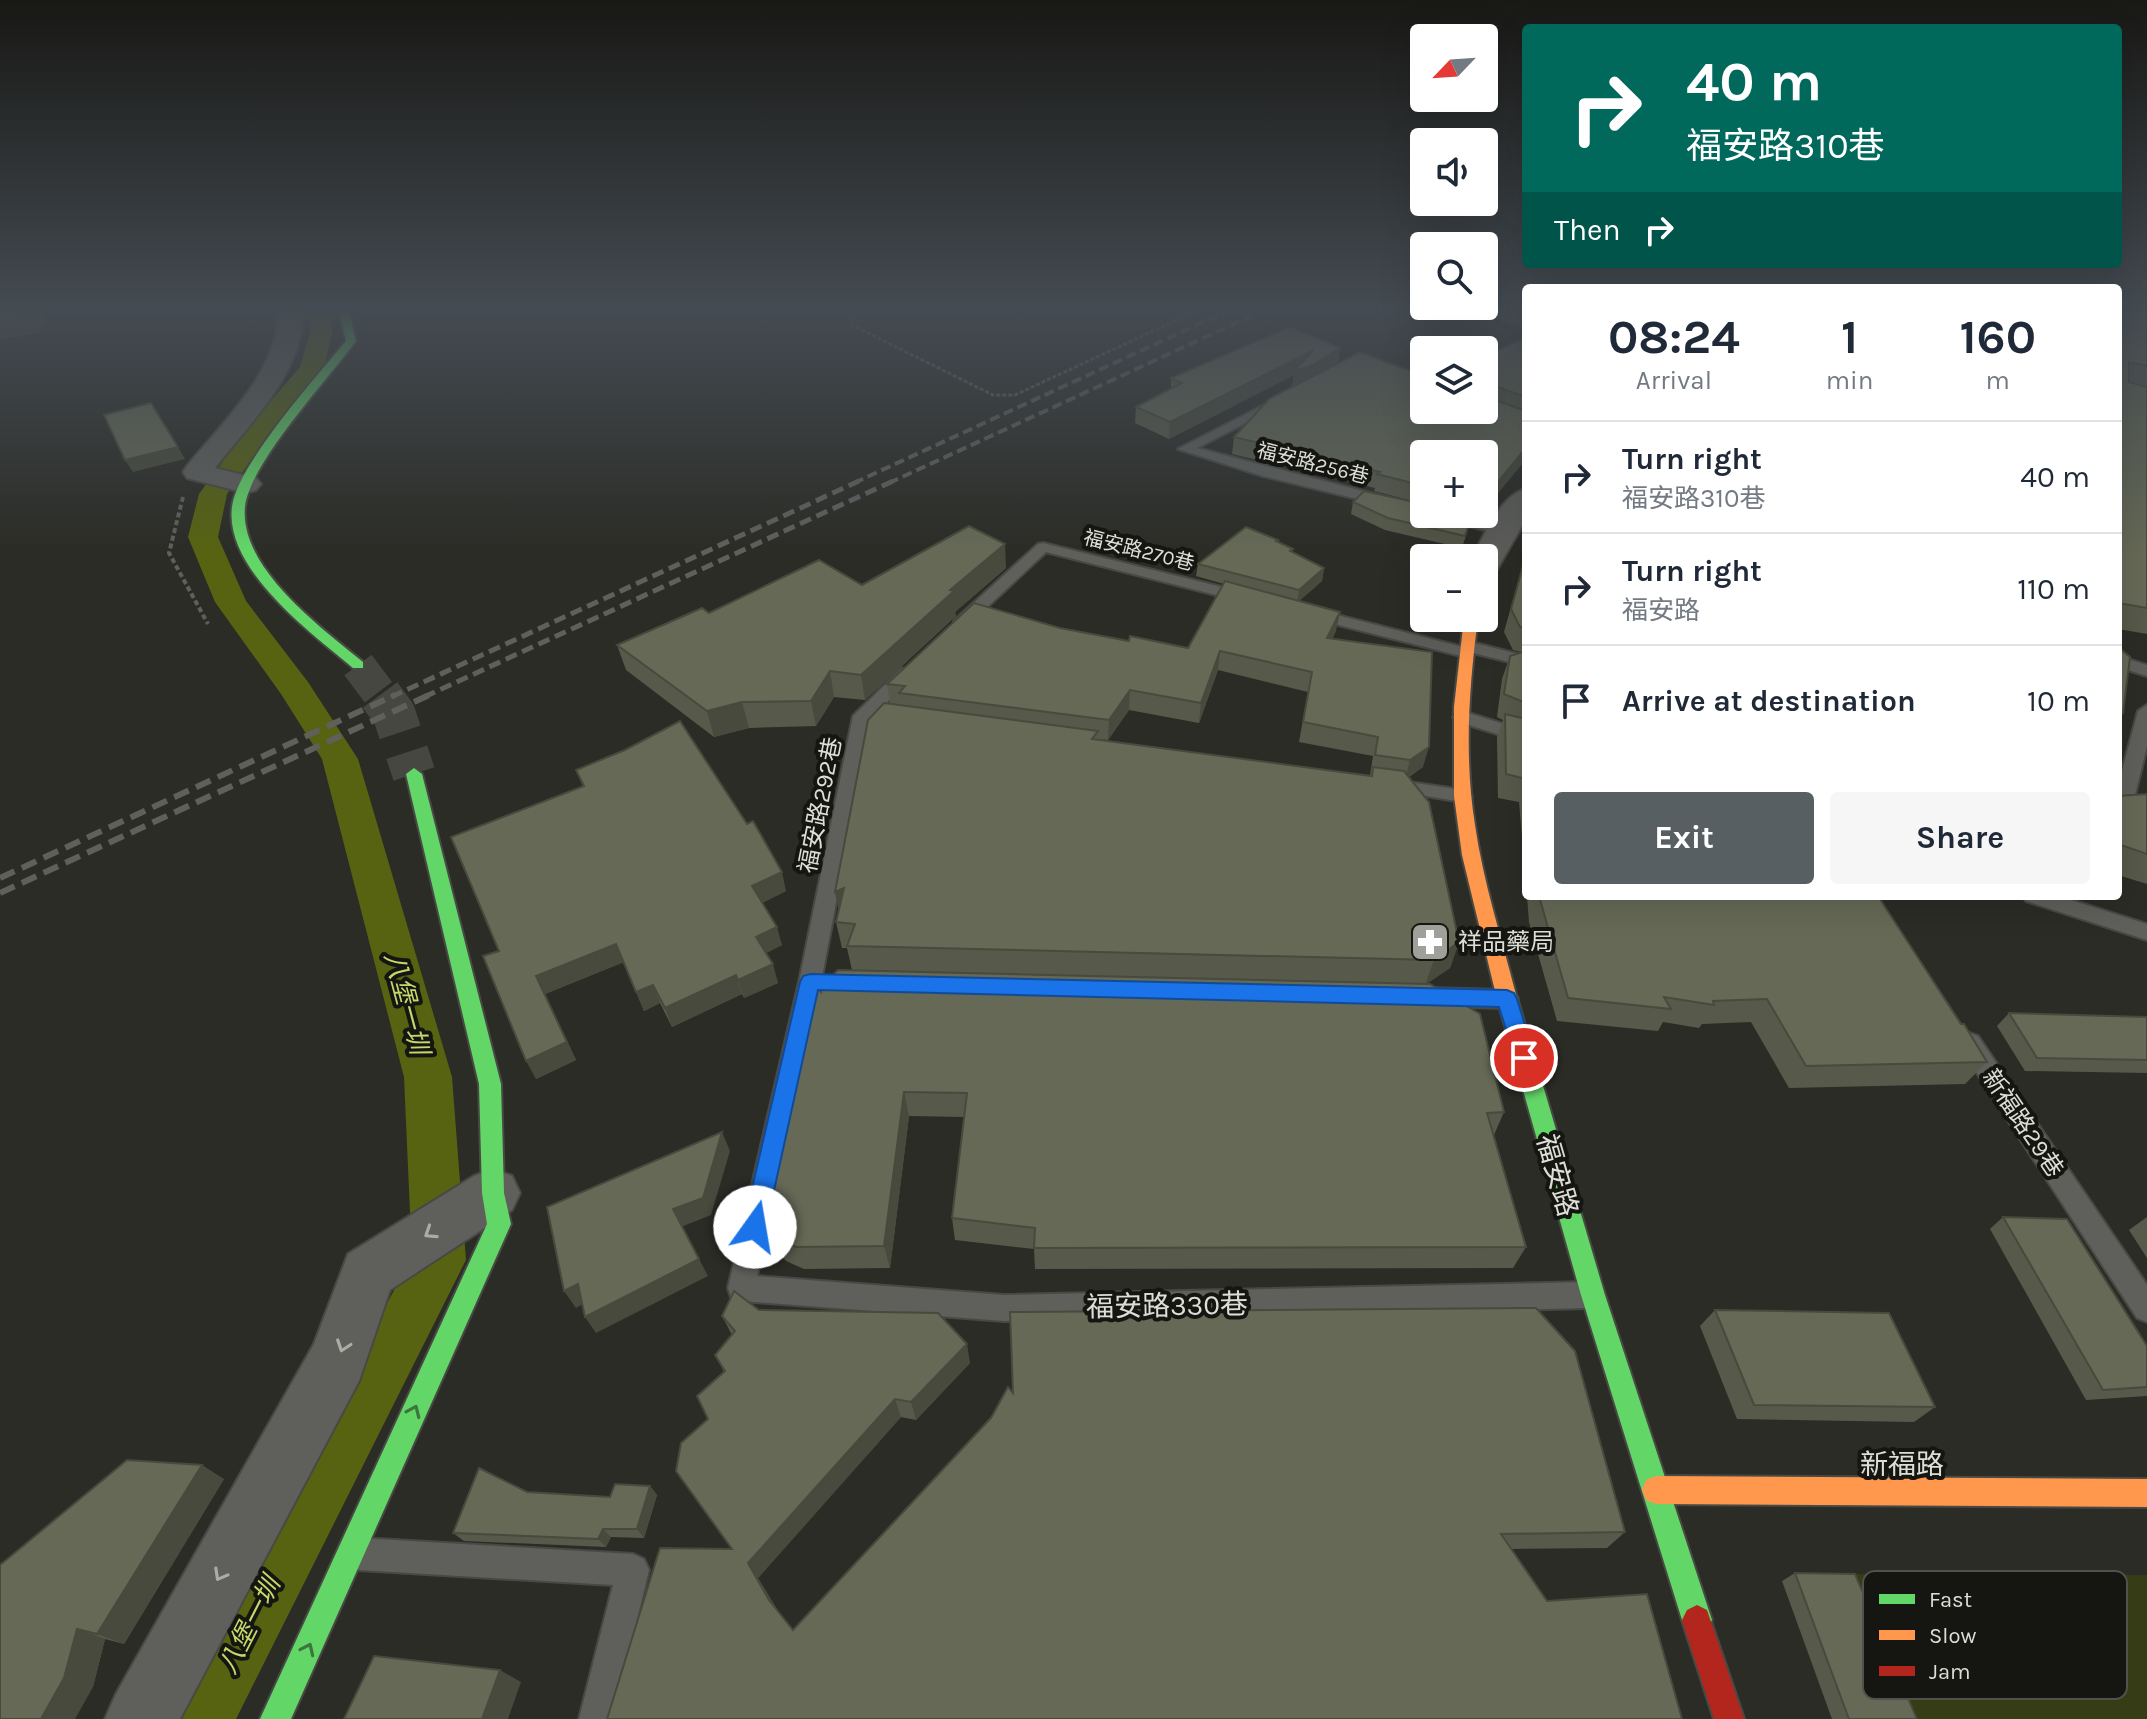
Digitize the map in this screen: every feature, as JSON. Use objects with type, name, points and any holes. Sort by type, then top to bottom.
[{"type":"street","points":[[246,484],[197,472],[257,391]]},
{"type":"street","points":[[314,391],[246,484],[237,506],[247,546],[276,593],[358,665]]},
{"type":"street","points":[[1495,544],[1522,503]]},
{"type":"street","name":"福安路","points":[[1469,632],[1462,717],[1463,796],[1471,853],[1507,999],[1593,1295],[1729,1719]]},
{"type":"street","points":[[275,1719],[499,1224],[493,1193],[490,1084],[414,774]]},
{"type":"street","points":[[141,1719],[338,1360],[368,1273],[493,1193]]},
{"type":"street","name":"新福路","points":[[1656,1490],[2147,1493]]},
{"type":"lane","name":"福安路256巷","points":[[1293,395],[1185,449],[1410,507]]},
{"type":"lane","points":[[1494,528],[1502,530]]},
{"type":"lane","name":"福安路270巷","points":[[952,631],[1043,547],[1254,600]]},
{"type":"lane","points":[[1299,611],[1522,660]]},
{"type":"lane","points":[[2122,662],[2147,671]]},
{"type":"lane","points":[[862,716],[918,663]]},
{"type":"lane","points":[[2122,799],[2147,711]]},
{"type":"lane","name":"福安路292巷","points":[[741,1288],[818,982],[862,716],[919,721]]},
{"type":"lane","points":[[1462,717],[1522,736]]},
{"type":"lane","points":[[1370,783],[1463,796]]},
{"type":"lane","points":[[2046,900],[2147,932]]},
{"type":"lane","points":[[1412,996],[1507,999]]},
{"type":"lane","name":"新福路29巷","points":[[1958,1025],[2147,1309]]},
{"type":"lane","name":"福安路330巷","points":[[741,1288],[1004,1308],[1593,1295]]},
{"type":"lane","points":[[350,1553],[633,1570],[596,1719]]},
{"type":"path","points":[[985,391],[993,395],[1015,395],[1023,391]]},
{"type":"path","points":[[197,472],[186,486],[169,553],[208,624]]},
{"type":"green space","points":[[1847,1574],[1863,1574],[1863,1613]]},
{"type":"green space","points":[[2127,1575],[2147,1575],[2147,1719],[1906,1719],[1898,1699],[2127,1699]]},
{"type":"building","points":[[1166,391],[1232,391],[1170,422],[1136,407]]},
{"type":"building","points":[[1284,391],[1410,391],[1410,424],[1498,424],[1498,401],[1522,410],[1522,453],[1498,482],[1498,440],[1410,440],[1410,482],[1377,474],[1380,472],[1234,437],[1269,399]]},
{"type":"building","points":[[2122,391],[2147,391],[2147,608],[2122,604]]},
{"type":"building","points":[[151,403],[178,447],[125,460],[104,415]]},
{"type":"building","points":[[1364,491],[1410,501],[1410,523],[1388,518],[1353,502]]},
{"type":"building","points":[[969,526],[1005,544],[950,590],[954,591],[861,675],[830,671],[811,701],[742,702],[707,711],[617,645],[702,608],[709,613],[819,560],[862,585]]},
{"type":"building","points":[[1246,527],[1278,540],[1293,549],[1290,551],[1324,568],[1299,590],[1198,564]]},
{"type":"building","points":[[1431,528],[1468,528],[1465,536]]},
{"type":"building","points":[[1522,569],[1522,627],[1511,609]]},
{"type":"building","points":[[1225,581],[1340,612],[1327,638],[1432,652],[1429,747],[1410,760],[1375,755],[1378,737],[1303,722],[1312,672],[1220,651],[1201,703],[1130,690],[1109,720],[899,693],[905,686],[887,684],[974,603],[1060,628],[1129,641],[1130,636],[1188,648]]},
{"type":"building","points":[[2122,650],[2130,657],[2122,714]]},
{"type":"building","points":[[1522,652],[1522,701],[1504,694],[1510,656]]},
{"type":"building","points":[[884,703],[1098,731],[1092,739],[1372,776],[1373,767],[1404,771],[1429,802],[1459,942],[1434,960],[847,946],[855,924],[836,922],[844,888],[835,892],[868,720]]},
{"type":"building","points":[[1505,714],[1522,718],[1522,778],[1506,774]]},
{"type":"building","points":[[680,721],[747,824],[753,821],[782,872],[752,886],[777,927],[756,937],[773,964],[738,980],[736,975],[665,1008],[653,985],[636,992],[616,944],[536,976],[567,1042],[526,1061],[483,956],[499,951],[451,837],[584,786],[576,770],[625,750]]},
{"type":"building","points":[[2147,794],[2147,854],[2122,845],[2122,796]]},
{"type":"building","points":[[1540,900],[1881,900],[1987,1062],[1806,1066],[1767,999],[1713,1001],[1714,1005],[1664,997],[1671,1009],[1568,998]]},
{"type":"building","points":[[838,970],[1430,984],[1480,1014],[1504,1112],[1487,1113],[1526,1247],[1034,1248],[1035,1228],[952,1218],[967,1093],[904,1092],[884,1246],[796,1247],[777,1239],[769,1230],[770,1218],[765,1220],[814,982],[821,992],[823,984]]},
{"type":"building","points":[[2009,1013],[2147,1017],[2147,1060],[2037,1058]]},
{"type":"building","points":[[722,1132],[703,1198],[673,1209],[699,1259],[585,1317],[578,1284],[564,1291],[547,1207]]},
{"type":"building","points":[[2003,1217],[2067,1219],[2147,1346],[2147,1387],[2103,1390]]},
{"type":"building","points":[[734,1291],[759,1310],[938,1313],[967,1344],[911,1402],[895,1399],[748,1563],[769,1600],[793,1630],[991,1418],[1008,1387],[1013,1393],[1010,1312],[1536,1308],[1575,1351],[1625,1532],[1501,1534],[1547,1601],[1647,1594],[1682,1719],[607,1719],[660,1548],[732,1549],[676,1471],[681,1443],[708,1419],[697,1396],[725,1371],[715,1355],[735,1331],[722,1316]]},
{"type":"building","points":[[1715,1310],[1889,1313],[1935,1407],[1754,1405]]},
{"type":"building","points":[[127,1460],[202,1465],[97,1634],[77,1629],[64,1678],[41,1719],[0,1719],[0,1565]]},
{"type":"building","points":[[479,1468],[527,1492],[610,1497],[615,1484],[650,1486],[637,1529],[603,1529],[598,1539],[453,1533]]},
{"type":"building","points":[[1795,1573],[1855,1574],[1863,1593],[1863,1699],[1908,1699],[1917,1719],[1849,1719]]},
{"type":"building","points":[[374,1656],[500,1670],[482,1719],[344,1719]]},
{"type":"waterway","name":"八堡一圳","points":[[200,1719],[439,1260],[428,1077],[340,759],[296,690],[231,602],[203,537],[213,494],[254,437],[293,391]]},
{"type":"tunnel","points":[[358,665],[382,697]]},
{"type":"tunnel","points":[[380,695],[394,714],[414,774]]},
{"type":"railway","points":[[854,483],[1053,391]]},
{"type":"railway","points":[[889,483],[1088,391]]},
{"type":"railway","points":[[391,697],[859,481]]},
{"type":"railway","points":[[424,697],[893,481]]},
{"type":"railway","points":[[0,878],[395,695]]},
{"type":"railway","points":[[0,893],[429,695]]},
{"type":"traffic: fast","points":[[310,391],[268,448],[242,492],[238,508],[241,531],[250,554],[281,597],[358,665]]},
{"type":"traffic: fast","points":[[275,1719],[499,1224],[493,1193],[490,1084],[414,774]]},
{"type":"traffic: fast","points":[[1505,991],[1593,1295],[1697,1620]]},
{"type":"traffic: slow","points":[[1469,632],[1460,736],[1463,796],[1471,855],[1505,991]]},
{"type":"traffic: slow","points":[[1656,1490],[2147,1493]]},
{"type":"traffic: jam","points":[[1697,1620],[1729,1719]]},
{"type":"place","name":"祥品藥局","points":[[1430,942]]},
{"type":"route","points":[[755,1227],[810,982],[1507,999],[1524,1058]]}]
